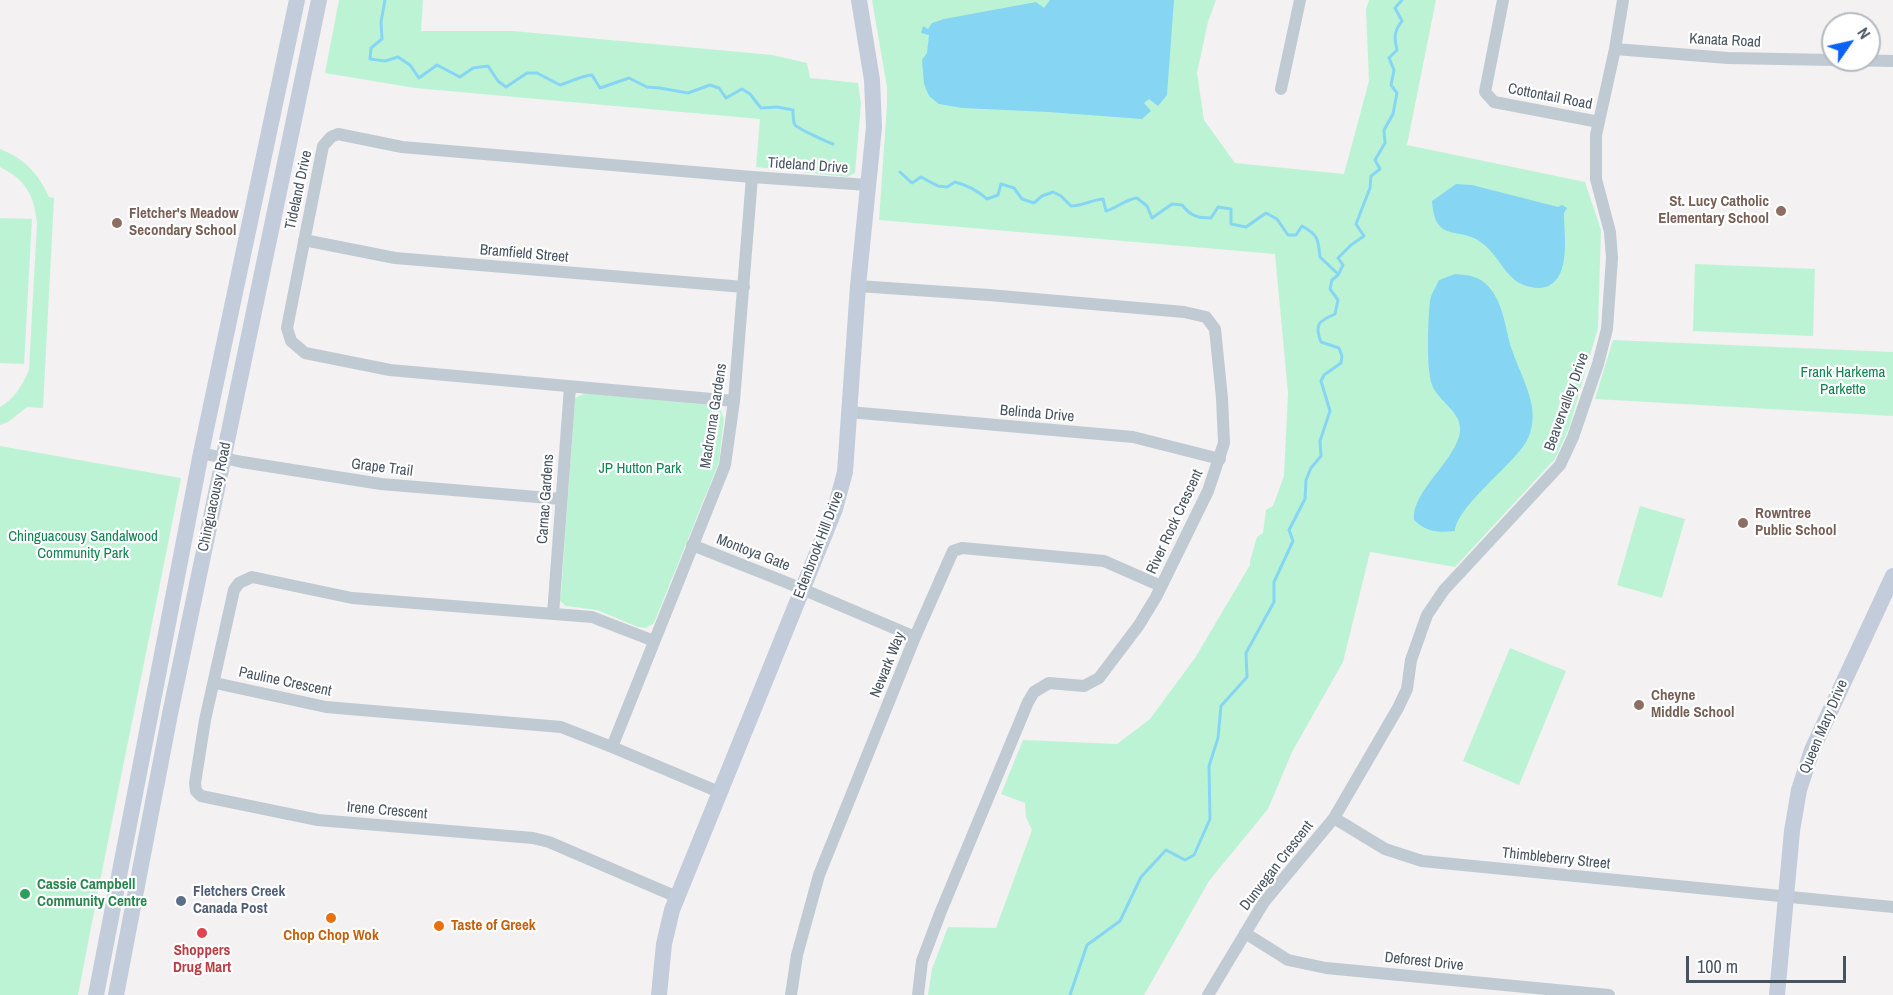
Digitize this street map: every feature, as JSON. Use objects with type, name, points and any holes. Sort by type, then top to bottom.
[{"type":"main road","name":"Chinguacousy Road","points":[[96,995],[201,453],[297,0]]},
{"type":"main road","name":"Chinguacousy Road","points":[[116,995],[223,458],[319,0]]},
{"type":"main road","name":"Edenbrook Hill Drive","points":[[659,995],[663,944],[677,897],[835,509],[845,472],[858,286],[874,127],[872,80],[859,0]]},
{"type":"main road","name":"Queen Mary Drive","points":[[1777,995],[1792,823],[1807,764],[1893,576]]},
{"type":"street","points":[[1281,89],[1300,0]]},
{"type":"street","name":"Cottontail Road","points":[[1503,0],[1485,92],[1494,102],[1599,122]]},
{"type":"street","name":"Beavervalley Drive","points":[[1334,818],[1407,689],[1412,660],[1427,615],[1444,590],[1560,465],[1573,437],[1598,364],[1607,329],[1610,231],[1596,179],[1596,135],[1623,0]]},
{"type":"street","name":"Kanata Road","points":[[1615,49],[1728,58],[1821,60]]},
{"type":"street","name":"Tideland Drive","points":[[734,401],[390,370],[305,353],[291,341],[287,328],[323,146],[331,137],[338,134],[402,147],[868,185]]},
{"type":"street","name":"Madronna Gardens","points":[[612,747],[725,465],[734,401],[752,177]]},
{"type":"street","name":"Bramfield Street","points":[[304,240],[395,258],[744,287]]},
{"type":"street","name":"River Rock Crescent","points":[[858,286],[1173,311],[1206,317],[1215,329],[1222,398],[1224,443],[1220,459],[1208,491],[1139,625],[1100,678],[1084,686],[1049,683],[1034,692],[941,911],[922,961],[918,995]]},
{"type":"street","name":"Carnac Gardens","points":[[553,614],[570,387]]},
{"type":"street","name":"Belinda Drive","points":[[849,412],[1133,437],[1220,459]]},
{"type":"street","name":"Grape Trail","points":[[201,453],[381,484],[561,499]]},
{"type":"street","name":"Montoya Gate","points":[[692,545],[915,637]]},
{"type":"street","name":"Newark Way","points":[[791,995],[797,955],[819,875],[915,637],[953,551],[962,548],[1104,561],[1161,586]]},
{"type":"street","name":"Pauline Crescent","points":[[654,641],[592,617],[352,598],[252,577],[239,583],[234,590],[214,683],[326,707],[561,727],[719,792]]},
{"type":"street","name":"Irene Crescent","points":[[214,683],[205,720],[195,783],[196,791],[201,796],[318,820],[533,838],[549,842],[677,897]]},
{"type":"street","name":"Thimbleberry Street","points":[[1334,818],[1385,849],[1422,861],[1893,906]]},
{"type":"street","name":"Dunvegan Crescent","points":[[1208,995],[1264,902],[1334,818]]},
{"type":"street","name":"Deforest Drive","points":[[1245,933],[1288,960],[1326,968],[1609,995]]},
{"type":"green space","points":[[339,0],[423,0],[421,31],[513,31],[772,55],[807,63],[810,78],[858,83],[861,104],[855,173],[847,177],[756,167],[760,119],[415,88],[325,73]]},
{"type":"green space","points":[[872,0],[1216,0],[1208,22],[1197,73],[1204,120],[1235,163],[1344,174],[1369,81],[1366,9],[1369,0],[1436,0],[1407,145],[1585,182],[1601,230],[1598,328],[1569,428],[1555,459],[1455,567],[1370,552],[1343,662],[1292,752],[1268,809],[1209,881],[1144,995],[928,995],[932,969],[948,927],[996,928],[1032,830],[1026,817],[1025,803],[1001,794],[1023,740],[1117,744],[1150,719],[1195,658],[1250,565],[1257,537],[1263,533],[1266,510],[1273,506],[1284,476],[1288,393],[1275,254],[879,220],[887,87]]},
{"type":"green space","points":[[0,149],[24,162],[40,181],[49,197],[54,198],[43,408],[27,407],[8,422],[0,425],[0,407],[18,391],[29,370],[37,223],[34,204],[27,189],[16,177],[0,167]]},
{"type":"green space","points":[[0,218],[32,219],[24,364],[0,363]]},
{"type":"green space","points":[[1695,264],[1815,269],[1813,336],[1693,331]]},
{"type":"green space","name":"Frank Harkema Parkette","points":[[1613,340],[1893,352],[1893,416],[1595,399]]},
{"type":"green space","name":"JP Hutton Park","points":[[586,393],[710,405],[720,409],[724,418],[719,462],[654,623],[646,628],[638,627],[597,610],[566,606],[559,600],[575,398]]},
{"type":"green space","name":"Chinguacousy Sandalwood Community Park","points":[[0,446],[181,478],[78,995],[0,995]]},
{"type":"green space","points":[[1640,506],[1685,519],[1662,598],[1617,585]]},
{"type":"green space","points":[[1510,648],[1566,671],[1519,785],[1463,761]]},
{"type":"water","points":[[1050,0],[1174,0],[1167,95],[1158,106],[1149,99],[1144,103],[1151,111],[1142,119],[962,108],[939,104],[929,96],[924,84],[922,60],[927,53],[929,35],[921,33],[923,26],[928,29],[932,23],[944,19],[1036,2],[1044,8]]},
{"type":"water","points":[[1456,184],[1472,185],[1567,208],[1564,213],[1564,260],[1562,269],[1553,283],[1540,288],[1522,285],[1482,243],[1443,229],[1438,224],[1432,201]]},
{"type":"water","points":[[1455,274],[1481,280],[1498,300],[1512,350],[1529,396],[1532,422],[1530,433],[1519,452],[1465,510],[1455,531],[1438,532],[1423,527],[1414,520],[1415,509],[1420,498],[1451,453],[1460,431],[1460,424],[1454,412],[1432,385],[1428,356],[1431,296],[1439,280]]},
{"type":"waterway","points":[[385,0],[381,22],[382,39],[371,48],[370,59],[385,61],[398,57],[410,65],[419,78],[437,65],[460,77],[473,68],[488,66],[498,81],[506,87],[527,73],[537,73],[560,85],[592,75],[600,88],[629,78],[647,87],[688,93],[710,85],[719,88],[726,98],[742,89],[750,94],[761,108],[777,107],[793,110],[795,125],[833,144]]},
{"type":"waterway","points":[[1070,995],[1087,945],[1120,921],[1141,877],[1166,850],[1185,860],[1194,855],[1210,819],[1209,766],[1218,738],[1221,706],[1247,677],[1246,653],[1274,602],[1274,582],[1293,541],[1289,530],[1305,499],[1306,480],[1311,468],[1321,456],[1320,441],[1330,411],[1321,381],[1324,375],[1341,363],[1342,356],[1339,348],[1321,342],[1318,327],[1322,321],[1335,314],[1338,300],[1330,289],[1332,280],[1338,275],[1343,265],[1338,258],[1364,236],[1356,224],[1370,188],[1371,176],[1380,169],[1375,160],[1385,143],[1384,130],[1393,114],[1397,93],[1391,85],[1394,70],[1389,58],[1397,50],[1395,34],[1402,21],[1395,8],[1402,0]]},
{"type":"waterway","points":[[900,172],[912,183],[921,177],[938,186],[947,187],[955,182],[980,193],[987,199],[998,195],[1001,184],[1014,188],[1022,199],[1034,203],[1042,196],[1053,192],[1071,206],[1103,199],[1106,211],[1137,198],[1147,206],[1152,218],[1172,204],[1182,205],[1191,214],[1206,218],[1211,218],[1218,207],[1231,209],[1231,224],[1246,227],[1266,213],[1277,219],[1288,235],[1296,235],[1302,226],[1311,232],[1318,241],[1320,257],[1338,274]]},
{"type":"place","name":"St. Lucy Catholic Elementary School","points":[[1781,211]]},
{"type":"place","name":"Fletcher's Meadow Secondary School","points":[[117,223]]},
{"type":"place","name":"Rowntree Public School","points":[[1743,523]]},
{"type":"place","name":"Cheyne Middle School","points":[[1639,705]]},
{"type":"place","name":"Cassie Campbell Community Centre","points":[[25,894]]},
{"type":"place","name":"Fletchers Creek Canada Post","points":[[181,901]]},
{"type":"place","name":"Chop Chop Wok","points":[[331,918]]},
{"type":"place","name":"Taste of Greek","points":[[439,926]]},
{"type":"place","name":"Shoppers Drug Mart","points":[[202,933]]}]
